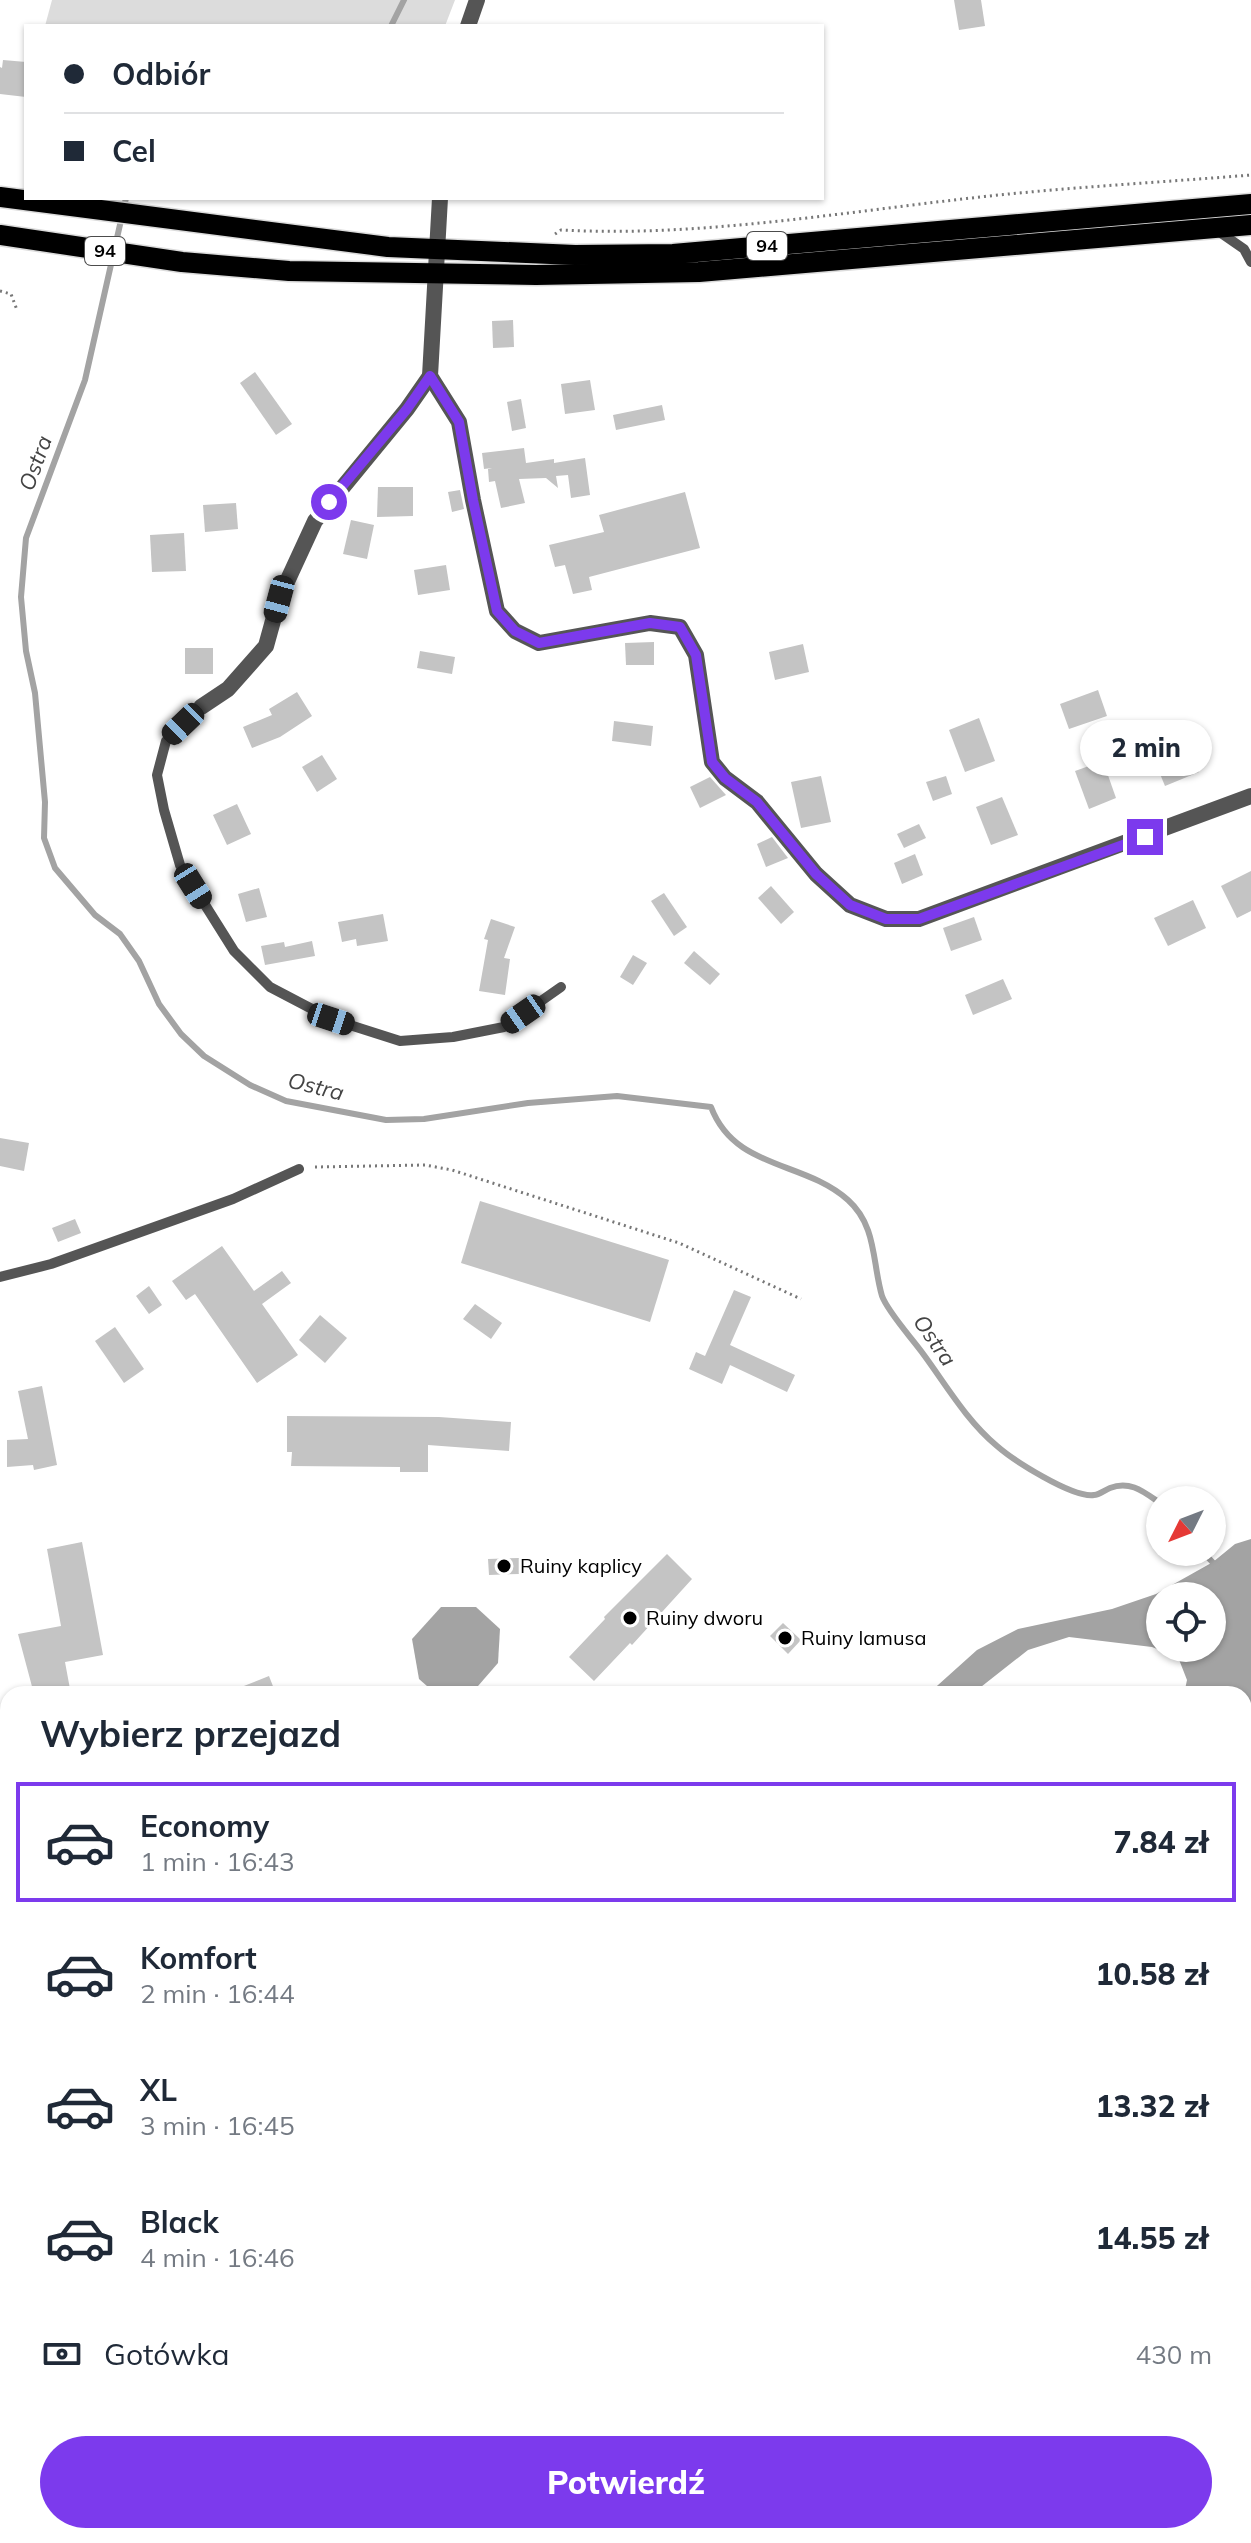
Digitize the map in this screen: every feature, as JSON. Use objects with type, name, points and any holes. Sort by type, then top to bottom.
[{"type":"main road","name":"94","points":[[0,197],[388,247],[575,255],[673,254],[1251,204]]},
{"type":"main road","name":"94","points":[[0,235],[182,262],[289,271],[536,275],[699,272],[1251,225]]},
{"type":"street","points":[[469,24],[477,0]]},
{"type":"street","points":[[201,707],[228,689],[266,646],[279,599],[315,521],[407,409],[430,376],[440,200]]},
{"type":"street","points":[[430,376],[459,422],[497,611],[515,631],[539,643],[650,623],[680,627],[696,655],[712,762],[725,778],[757,802],[816,874],[850,905],[886,919],[919,919],[1251,796]]},
{"type":"lane","points":[[1213,228],[1244,249],[1251,262]]},
{"type":"lane","points":[[201,707],[166,741],[157,775],[164,810],[180,865],[234,951],[270,987],[331,1019],[400,1041],[453,1037],[504,1027],[561,987]]},
{"type":"lane","points":[[0,1277],[51,1264],[233,1199],[299,1169]]},
{"type":"path","points":[[552,237],[561,230],[600,232],[752,224],[959,199],[1251,175]]},
{"type":"path","points":[[0,291],[11,294],[17,310]]},
{"type":"path","points":[[299,1169],[425,1165],[452,1170],[679,1243],[801,1299]]},
{"type":"shaded area","points":[[52,0],[455,0],[446,24],[46,24]]},
{"type":"shaded area","points":[[1251,1539],[1251,1686],[1186,1686],[1187,1680],[1180,1662],[1226,1662],[1226,1582],[1177,1582],[1206,1566],[1226,1566],[1226,1551],[1235,1544]]},
{"type":"shaded area","points":[[1146,1597],[1146,1646],[1069,1637],[1028,1650],[982,1686],[937,1686],[977,1650],[1018,1629],[1112,1609]]},
{"type":"shaded area","points":[[441,1607],[476,1607],[500,1629],[498,1663],[478,1686],[427,1686],[419,1679],[412,1639]]},
{"type":"building","points":[[954,0],[981,0],[985,26],[959,30]]},
{"type":"building","points":[[3,60],[24,62],[24,97],[0,94]]},
{"type":"building","points":[[513,320],[514,347],[493,348],[492,321]]},
{"type":"building","points":[[255,372],[292,424],[276,435],[240,383]]},
{"type":"building","points":[[590,380],[595,410],[565,414],[561,384]]},
{"type":"building","points":[[521,399],[526,428],[512,431],[507,402]]},
{"type":"building","points":[[662,405],[665,420],[616,430],[613,415]]},
{"type":"building","points":[[524,448],[526,463],[585,458],[590,495],[571,498],[568,475],[556,476],[558,488],[546,478],[519,479],[525,503],[501,508],[495,481],[489,482],[488,469],[492,468],[484,469],[482,453]]},
{"type":"building","points":[[378,487],[413,487],[413,516],[377,517]]},
{"type":"building","points":[[460,490],[464,509],[452,512],[448,492]]},
{"type":"building","points":[[685,492],[700,548],[589,577],[592,590],[573,594],[565,565],[555,567],[549,545],[604,532],[599,515]]},
{"type":"building","points":[[236,503],[238,529],[205,532],[203,505]]},
{"type":"building","points":[[351,520],[374,525],[367,559],[343,554]]},
{"type":"building","points":[[184,533],[186,571],[152,572],[150,535]]},
{"type":"building","points":[[446,565],[450,590],[418,595],[414,570]]},
{"type":"building","points":[[654,642],[654,665],[626,665],[625,643]]},
{"type":"building","points":[[803,644],[809,672],[775,680],[769,652]]},
{"type":"building","points":[[185,648],[213,648],[213,674],[185,674]]},
{"type":"building","points":[[420,651],[455,657],[452,674],[417,668]]},
{"type":"building","points":[[1098,690],[1107,716],[1069,729],[1060,704]]},
{"type":"building","points":[[297,692],[312,716],[280,737],[252,748],[243,727],[272,715],[269,709]]},
{"type":"building","points":[[979,718],[995,761],[965,772],[949,730]]},
{"type":"building","points":[[614,721],[653,726],[651,746],[612,741]]},
{"type":"building","points":[[1142,738],[1148,754],[1129,762],[1122,746]]},
{"type":"building","points":[[1185,739],[1199,772],[1165,786],[1151,752]]},
{"type":"building","points":[[322,755],[337,779],[317,792],[302,767]]},
{"type":"building","points":[[1103,761],[1116,798],[1089,809],[1075,771]]},
{"type":"building","points":[[821,776],[831,822],[801,828],[791,782]]},
{"type":"building","points":[[946,776],[952,794],[933,801],[926,782]]},
{"type":"building","points":[[710,777],[726,795],[700,808],[690,787]]},
{"type":"building","points":[[1002,797],[1018,835],[991,845],[976,807]]},
{"type":"building","points":[[237,804],[251,834],[227,845],[213,815]]},
{"type":"building","points":[[919,824],[926,838],[904,848],[897,834]]},
{"type":"building","points":[[772,837],[788,858],[766,867],[757,844]]},
{"type":"building","points":[[915,854],[923,875],[902,884],[894,863]]},
{"type":"building","points":[[1251,871],[1251,911],[1237,918],[1221,886]]},
{"type":"building","points":[[771,886],[794,912],[781,924],[758,898]]},
{"type":"building","points":[[259,888],[267,917],[246,922],[238,894]]},
{"type":"building","points":[[664,893],[687,927],[674,936],[651,901]]},
{"type":"building","points":[[1193,900],[1206,928],[1168,946],[1154,918]]},
{"type":"building","points":[[383,914],[388,941],[357,946],[356,939],[342,942],[338,922]]},
{"type":"building","points":[[974,917],[982,940],[951,951],[943,928]]},
{"type":"building","points":[[491,919],[515,927],[504,958],[510,959],[505,995],[479,991],[488,940],[484,939]]},
{"type":"building","points":[[312,941],[315,956],[265,965],[261,946],[284,942],[285,947]]},
{"type":"building","points":[[694,951],[720,974],[710,985],[684,963]]},
{"type":"building","points":[[633,955],[647,963],[633,985],[620,977]]},
{"type":"building","points":[[1003,979],[1012,999],[973,1015],[965,995]]},
{"type":"building","points":[[0,1138],[29,1143],[24,1171],[0,1166]]},
{"type":"building","points":[[480,1201],[669,1260],[650,1322],[461,1263]]},
{"type":"building","points":[[75,1219],[81,1233],[58,1242],[52,1228]]},
{"type":"building","points":[[222,1246],[254,1291],[282,1271],[291,1283],[262,1304],[298,1355],[257,1383],[195,1294],[186,1300],[172,1281]]},
{"type":"building","points":[[149,1286],[162,1305],[149,1314],[136,1296]]},
{"type":"building","points":[[734,1290],[751,1297],[730,1345],[795,1375],[787,1392],[730,1365],[722,1384],[689,1369],[696,1352],[705,1356]]},
{"type":"building","points":[[475,1304],[502,1323],[491,1339],[463,1319]]},
{"type":"building","points":[[320,1315],[347,1338],[325,1363],[299,1340]]},
{"type":"building","points":[[115,1327],[144,1369],[124,1383],[95,1341]]},
{"type":"building","points":[[42,1386],[57,1465],[34,1470],[33,1465],[7,1467],[7,1440],[28,1439],[18,1391]]},
{"type":"building","points":[[287,1416],[439,1417],[511,1422],[509,1451],[428,1445],[428,1472],[400,1472],[400,1467],[291,1466],[292,1452],[287,1452]]},
{"type":"building","points":[[82,1542],[103,1655],[65,1662],[69,1686],[32,1686],[18,1634],[61,1626],[47,1549]]},
{"type":"building","name":"Ruiny dworu","points":[[667,1554],[692,1579],[632,1645],[630,1643],[594,1681],[569,1657]]},
{"type":"building","name":"Ruiny kaplicy","points":[[519,1558],[519,1574],[489,1575],[488,1559]]},
{"type":"building","name":"Ruiny lamusa","points":[[783,1623],[801,1640],[788,1654],[770,1636]]},
{"type":"building","points":[[269,1676],[273,1686],[244,1686]]},
{"type":"waterway","name":"Ostra","points":[[392,24],[404,0]]},
{"type":"waterway","name":"Ostra","points":[[126,200],[85,380],[26,538],[21,597],[26,651],[35,693],[45,802],[44,838],[55,868],[95,915],[120,934],[139,961],[159,1004],[181,1034],[204,1056],[250,1085],[286,1101],[386,1120],[424,1119],[528,1103],[617,1096],[711,1107],[722,1127],[753,1154],[830,1187],[857,1210],[869,1233],[885,1302],[965,1413],[997,1446],[1029,1468],[1072,1491],[1094,1495],[1124,1485],[1146,1494]]},
{"type":"place","name":"Ruiny kaplicy","points":[[504,1566]]},
{"type":"place","name":"Ruiny dworu","points":[[630,1618]]},
{"type":"place","name":"Ruiny lamusa","points":[[785,1638]]},
{"type":"route","points":[[329,502],[407,409],[430,376],[459,422],[497,611],[515,631],[539,643],[650,623],[680,627],[696,655],[712,762],[725,778],[757,802],[816,874],[850,905],[886,919],[919,919],[1145,837]]}]
